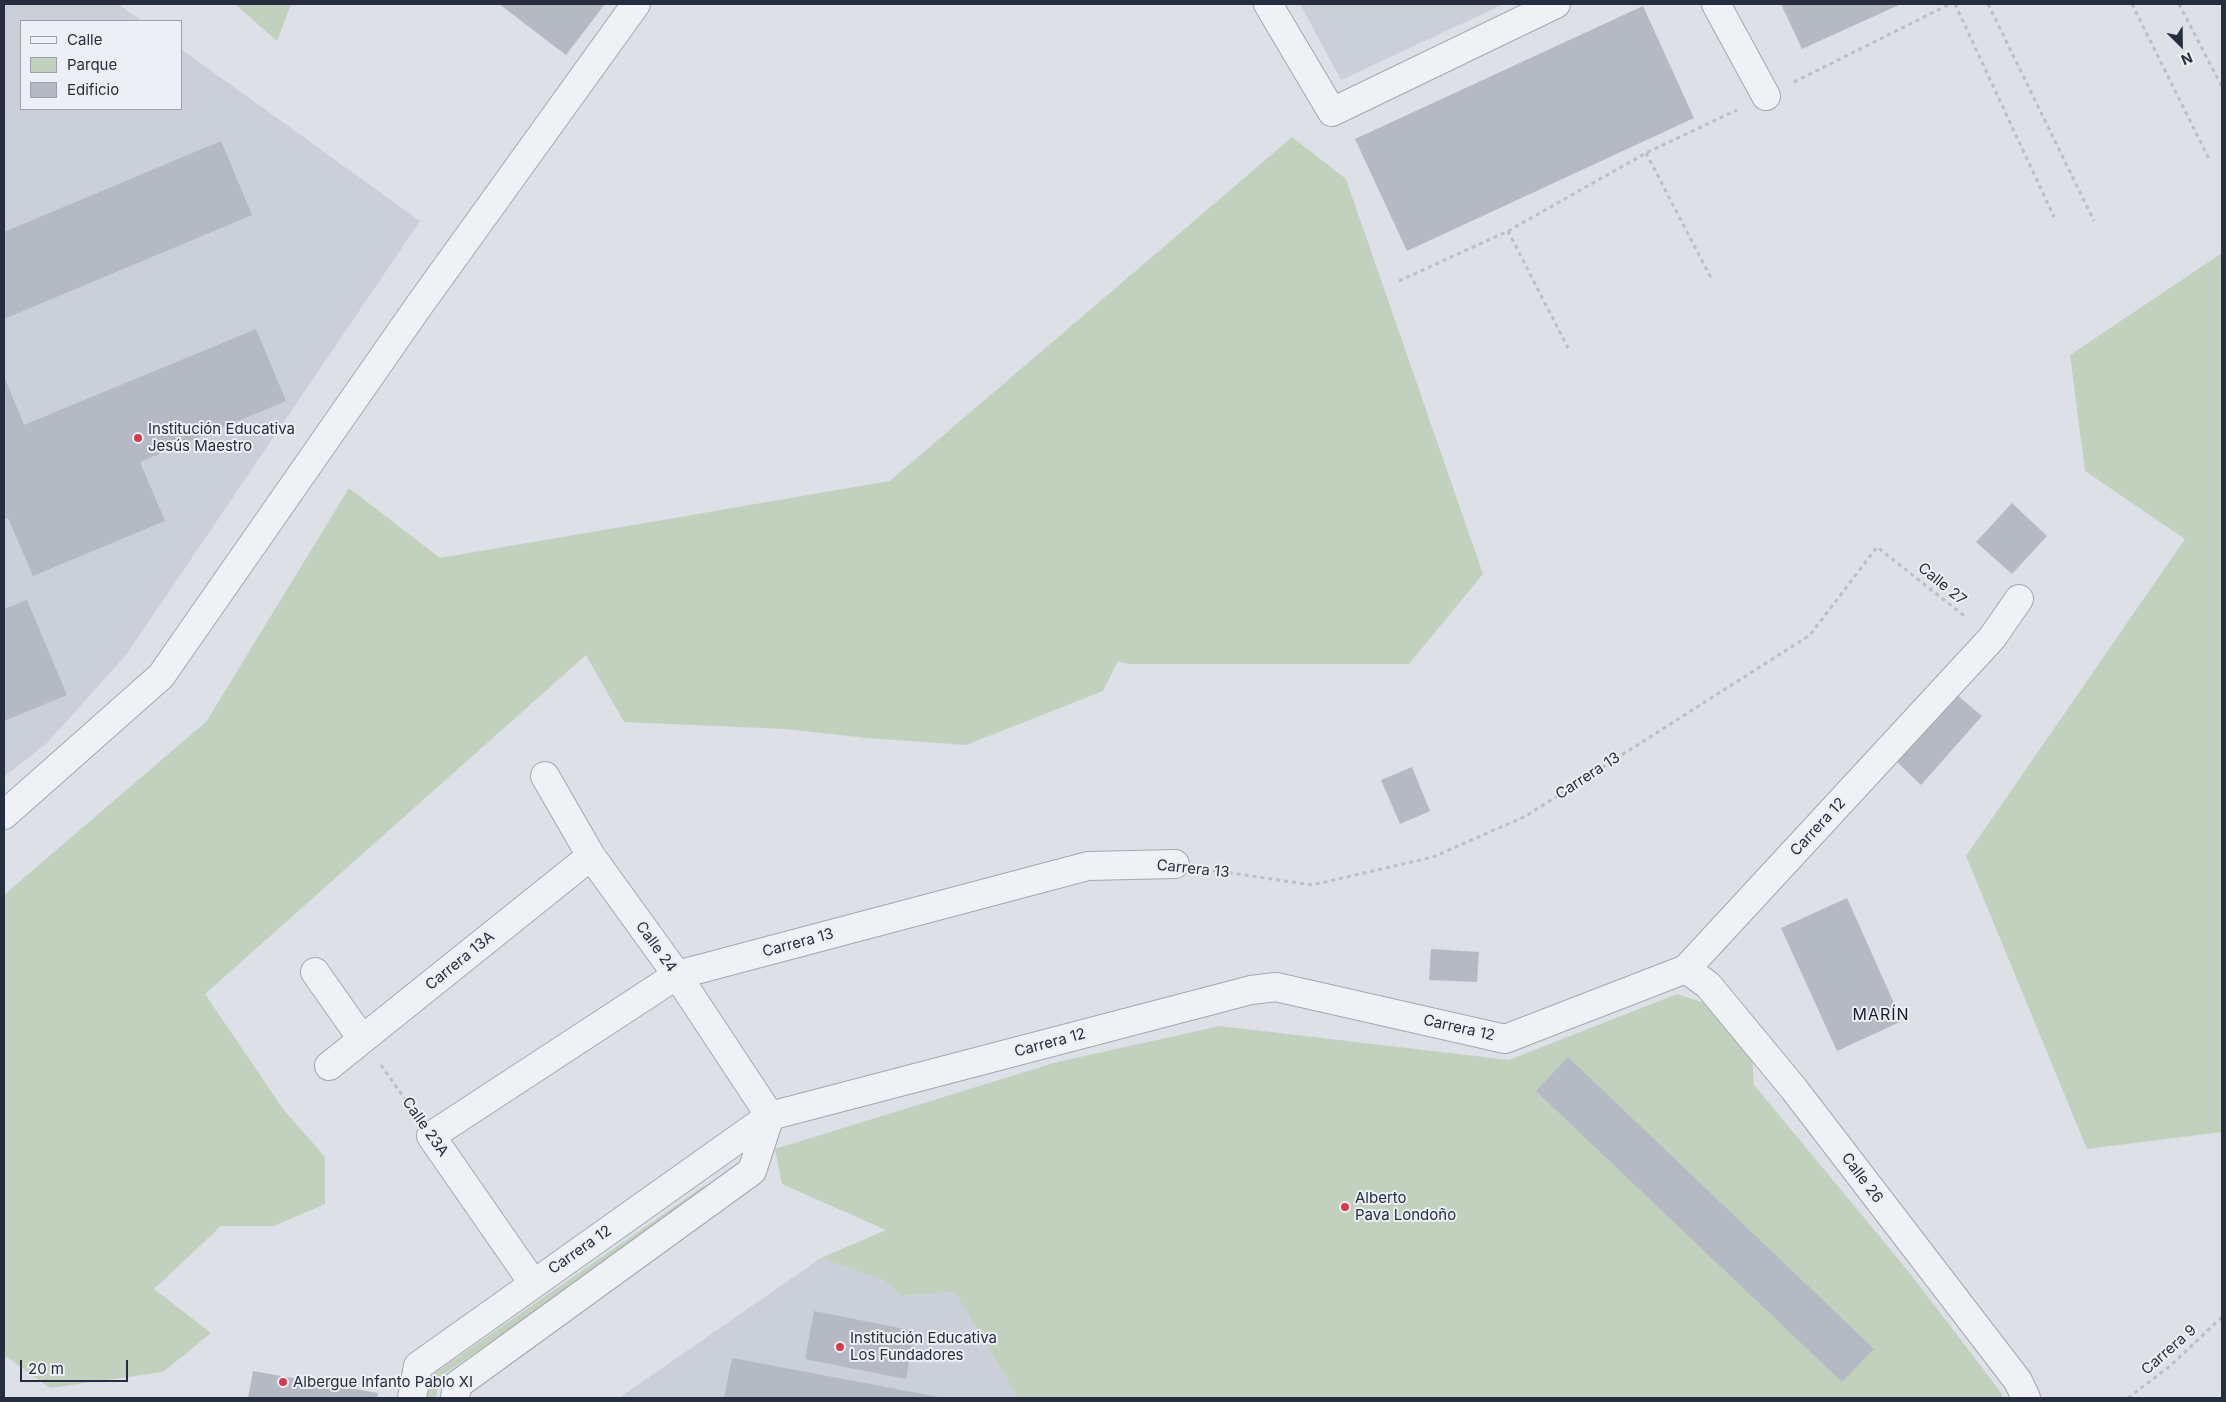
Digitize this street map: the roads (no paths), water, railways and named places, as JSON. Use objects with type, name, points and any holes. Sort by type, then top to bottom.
[{"type":"street","points":[[4,815],[161,676],[418,307],[636,4]]},
{"type":"street","points":[[1268,4],[1332,112],[1556,4]]},
{"type":"street","points":[[1716,4],[1766,96]]},
{"type":"street","name":"Carrera 12","points":[[412,1398],[418,1366],[770,1116],[1251,990],[1276,987],[1506,1038],[1686,969],[1992,638],[2019,599]]},
{"type":"street","name":"Calle 24","points":[[545,776],[591,856],[677,975],[770,1116]]},
{"type":"street","name":"Carrera 13A","points":[[329,1066],[591,856]]},
{"type":"street","name":"Carrera 13","points":[[431,1136],[677,975],[1088,866],[1175,864]]},
{"type":"street","name":"Calle 26","points":[[1686,969],[1708,985],[1794,1089],[2018,1381],[2026,1398]]},
{"type":"street","points":[[315,972],[362,1039]]},
{"type":"street","points":[[455,1398],[457,1385],[752,1170],[770,1116]]},
{"type":"street","name":"Calle 23A","points":[[431,1136],[533,1283]]},
{"type":"place","name":"Institución Educativa Jesús Maestro","points":[[138,438]]},
{"type":"place","name":"Alberto Pava Londoño","points":[[1345,1207]]},
{"type":"place","name":"Institución Educativa Los Fundadores","points":[[840,1347]]},
{"type":"place","name":"Albergue Infanto Pablo XI","points":[[283,1382]]},
{"type":"district","name":"MARÍN","points":[[1881,1015]]}]
